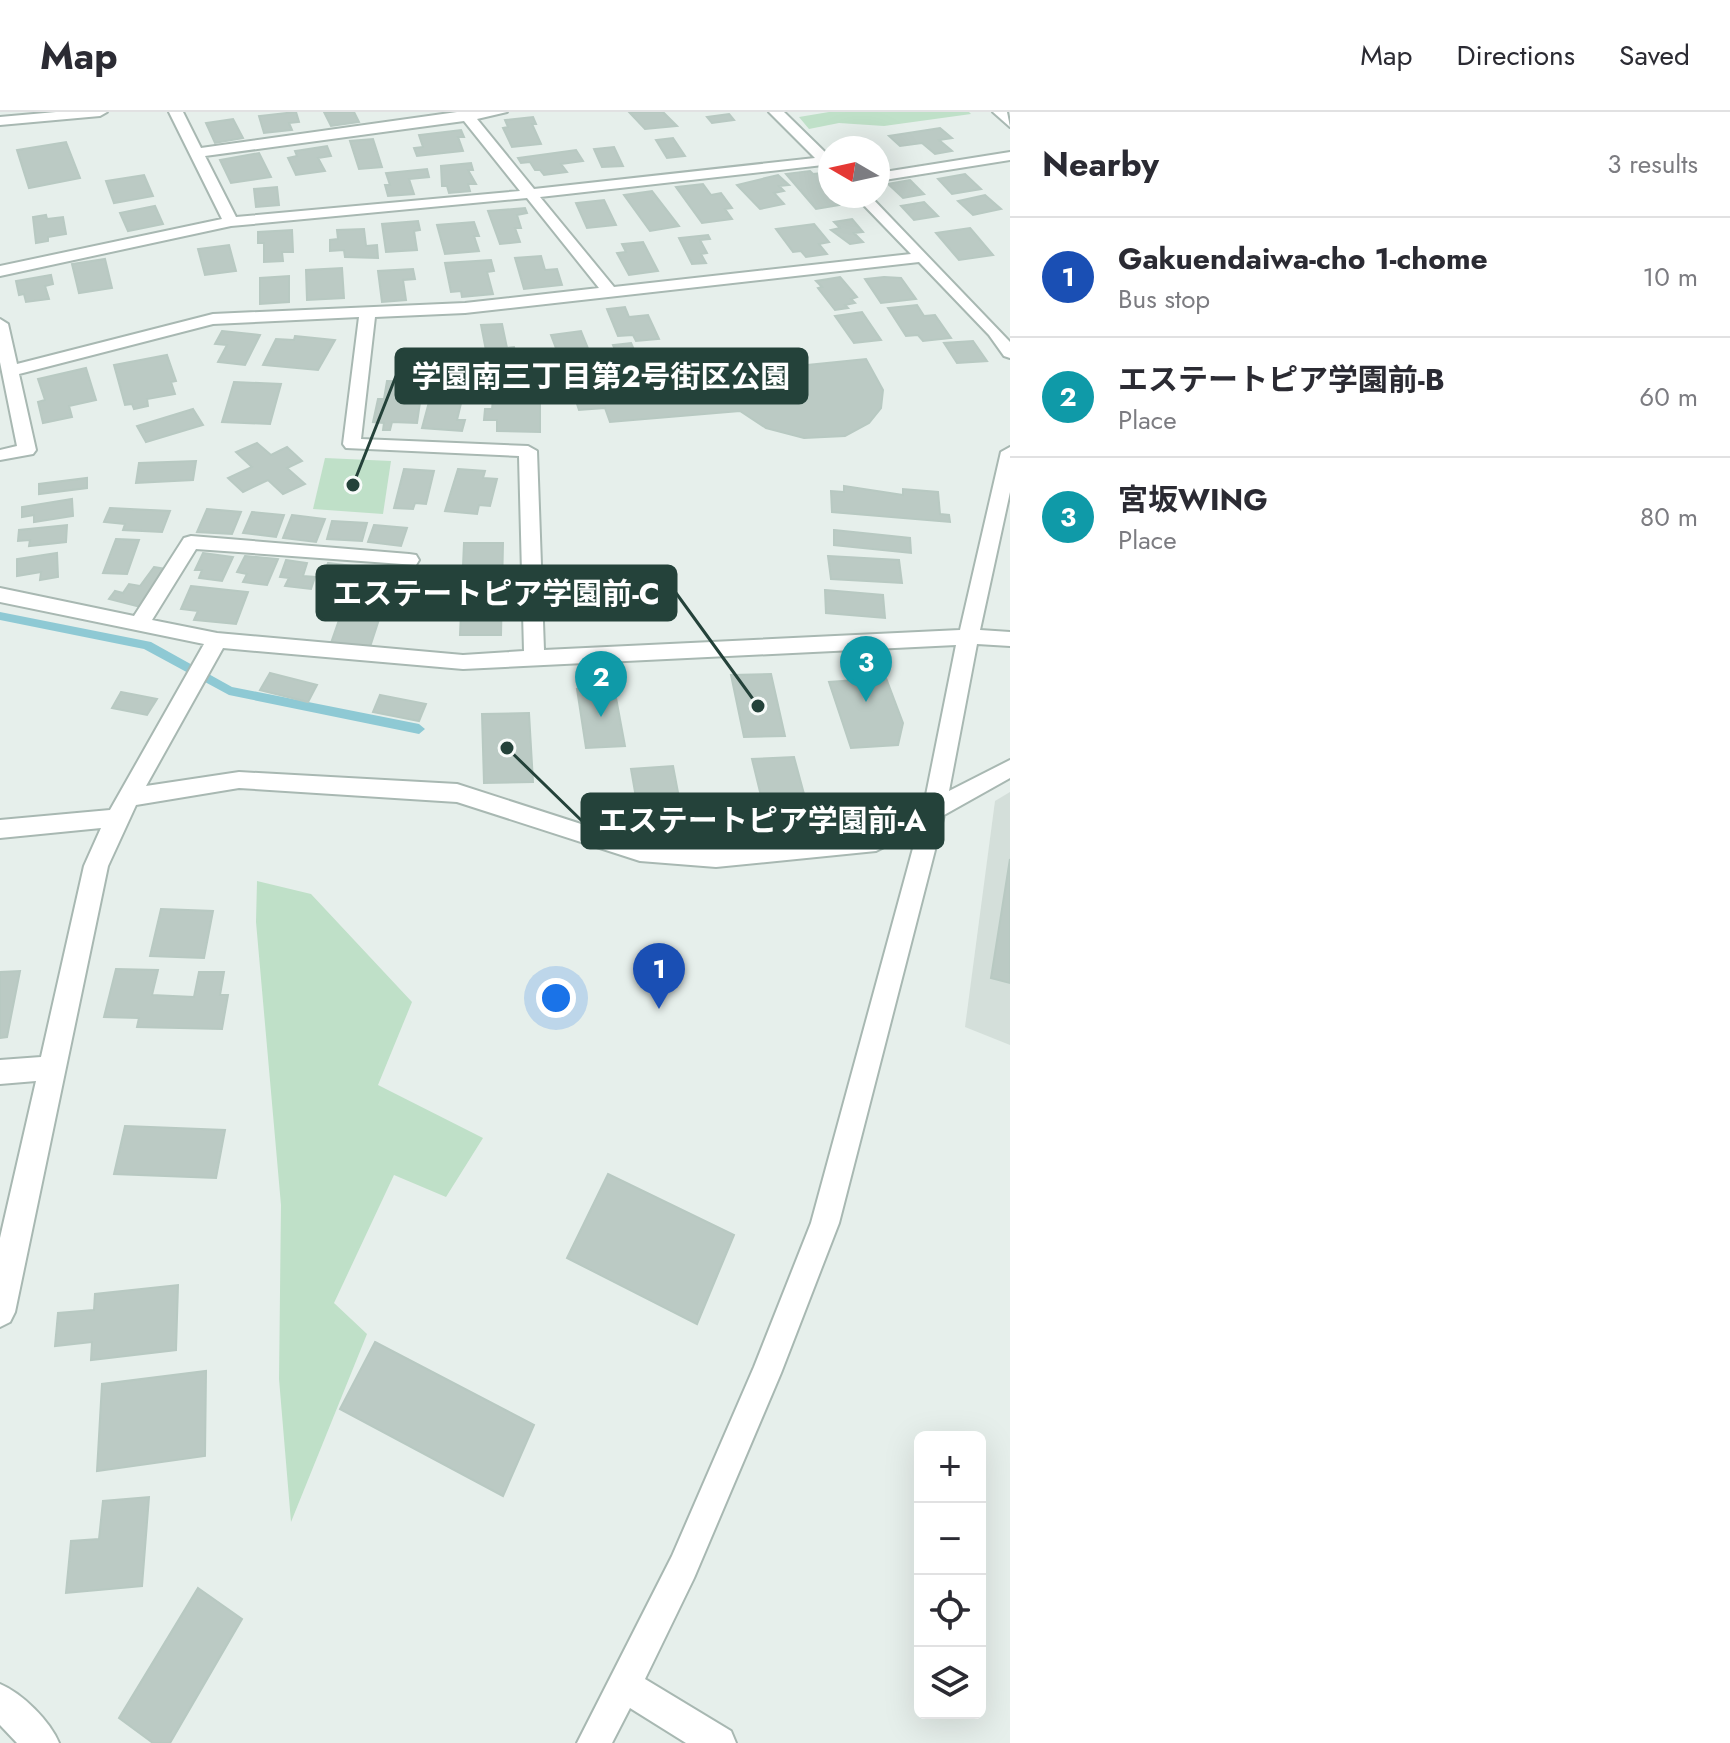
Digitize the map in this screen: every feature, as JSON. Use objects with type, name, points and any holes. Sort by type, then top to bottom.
[{"type":"street","points":[[0,121],[100,112]]},
{"type":"street","points":[[176,112],[231,222]]},
{"type":"street","points":[[195,153],[466,114],[500,112]]},
{"type":"street","points":[[776,112],[818,154]]},
{"type":"street","points":[[466,114],[610,292]]},
{"type":"street","points":[[890,175],[1010,156]]},
{"type":"street","points":[[0,271],[231,222],[818,164]]},
{"type":"street","points":[[874,208],[995,332],[1010,353]]},
{"type":"street","points":[[10,371],[213,319],[465,308],[923,257]]},
{"type":"street","points":[[367,313],[352,444],[528,451],[534,657]]},
{"type":"street","points":[[0,328],[27,450],[0,455]]},
{"type":"street","points":[[594,1743],[683,1567],[766,1373],[825,1223],[935,807],[968,637],[1010,452]]},
{"type":"street","points":[[140,623],[191,542],[409,560]]},
{"type":"street","points":[[0,595],[217,640],[463,662],[968,637],[1010,639]]},
{"type":"street","points":[[1,1294],[96,866],[117,818],[217,640]]},
{"type":"street","points":[[129,797],[239,780],[457,793],[640,852],[716,858],[876,842],[1010,768]]},
{"type":"street","points":[[0,829],[117,818]]},
{"type":"street","points":[[0,1072],[53,1068]]},
{"type":"street","points":[[623,1685],[719,1743]]},
{"type":"street","points":[[0,1701],[42,1743]]},
{"type":"shaded area","points":[[1010,792],[1010,1045],[965,1027],[995,801]]},
{"type":"green space","points":[[829,112],[971,114],[884,126],[839,123],[809,129],[799,117]]},
{"type":"green space","points":[[325,458],[391,461],[383,514],[313,509]]},
{"type":"green space","points":[[257,881],[311,894],[412,1002],[378,1085],[483,1138],[446,1197],[394,1175],[334,1303],[367,1334],[291,1522],[279,1379],[281,1205],[256,922]]},
{"type":"building","points":[[296,112],[299,122],[289,123],[292,130],[264,133],[259,116]]},
{"type":"building","points":[[324,112],[354,112],[359,122],[331,126]]},
{"type":"building","points":[[629,112],[663,112],[677,126],[645,129]]},
{"type":"building","points":[[729,114],[734,120],[712,123],[707,117]]},
{"type":"building","points":[[533,117],[536,124],[532,124],[541,144],[512,147],[503,128],[508,127],[505,120]]},
{"type":"building","points":[[233,119],[243,138],[215,143],[206,123]]},
{"type":"building","points":[[940,128],[952,138],[939,140],[952,151],[935,154],[922,143],[900,146],[889,136]]},
{"type":"building","points":[[461,130],[464,137],[458,137],[463,151],[417,156],[414,148],[423,147],[419,135]]},
{"type":"building","points":[[673,138],[685,156],[667,158],[656,140]]},
{"type":"building","points":[[373,139],[382,167],[359,169],[350,141]]},
{"type":"building","points":[[66,142],[80,178],[29,188],[17,150]]},
{"type":"building","points":[[327,146],[331,156],[318,158],[325,171],[296,175],[288,158],[297,156],[295,151]]},
{"type":"building","points":[[614,147],[623,166],[602,167],[594,149]]},
{"type":"building","points":[[576,150],[583,161],[561,164],[567,172],[544,175],[540,170],[535,170],[530,162],[521,163],[518,158]]},
{"type":"building","points":[[259,153],[271,177],[231,183],[220,160]]},
{"type":"building","points":[[471,163],[473,170],[468,170],[476,184],[468,184],[470,191],[449,193],[447,186],[442,186],[441,166]]},
{"type":"building","points":[[427,169],[429,177],[409,179],[414,194],[388,196],[385,185],[390,185],[386,173]]},
{"type":"building","points":[[810,171],[818,173],[818,208],[822,208],[816,209],[786,174]]},
{"type":"building","points":[[965,174],[981,189],[952,194],[938,179]]},
{"type":"building","points":[[144,175],[153,196],[114,203],[106,181]]},
{"type":"building","points":[[778,175],[789,185],[779,186],[784,191],[774,193],[784,204],[760,209],[737,185]]},
{"type":"building","points":[[910,180],[924,194],[903,198],[890,184]]},
{"type":"building","points":[[703,184],[711,195],[721,193],[732,208],[725,209],[732,219],[702,223],[676,187]]},
{"type":"building","points":[[277,187],[279,205],[256,207],[254,189]]},
{"type":"building","points":[[652,191],[679,226],[650,231],[624,195]]},
{"type":"building","points":[[985,195],[1001,209],[973,215],[958,201]]},
{"type":"building","points":[[604,200],[616,225],[587,228],[576,203]]},
{"type":"building","points":[[924,202],[938,216],[914,220],[901,206]]},
{"type":"building","points":[[155,206],[163,224],[128,231],[120,213]]},
{"type":"building","points":[[525,208],[527,213],[517,215],[521,228],[515,228],[520,242],[500,244],[488,211]]},
{"type":"building","points":[[46,215],[47,219],[63,217],[66,234],[36,243],[33,217]]},
{"type":"building","points":[[852,219],[863,232],[854,233],[863,242],[850,244],[831,230],[840,228],[834,222]]},
{"type":"building","points":[[418,221],[420,230],[414,231],[417,250],[386,252],[382,224]]},
{"type":"building","points":[[474,222],[479,236],[474,236],[479,251],[445,254],[437,225]]},
{"type":"building","points":[[814,224],[829,242],[819,244],[827,254],[806,257],[801,251],[793,252],[776,229]]},
{"type":"building","points":[[970,228],[993,255],[959,260],[936,233]]},
{"type":"building","points":[[364,229],[366,246],[377,245],[378,258],[345,257],[344,250],[330,251],[330,240],[338,239],[337,230]]},
{"type":"building","points":[[292,230],[293,252],[282,252],[283,261],[264,262],[264,243],[258,243],[258,232]]},
{"type":"building","points":[[708,235],[710,239],[700,240],[707,253],[701,254],[706,263],[692,264],[679,238]]},
{"type":"building","points":[[643,242],[658,271],[629,275],[617,253],[626,252],[622,244]]},
{"type":"building","points":[[229,245],[236,271],[205,275],[198,249]]},
{"type":"building","points":[[541,256],[545,270],[557,269],[562,285],[524,289],[515,258]]},
{"type":"building","points":[[105,259],[112,288],[79,293],[72,264]]},
{"type":"building","points":[[491,260],[494,271],[487,272],[493,294],[462,297],[461,291],[451,292],[445,263]]},
{"type":"building","points":[[342,268],[344,298],[307,300],[306,270]]},
{"type":"building","points":[[413,269],[415,279],[403,280],[406,300],[382,302],[378,271]]},
{"type":"building","points":[[51,275],[53,284],[45,286],[49,299],[26,302],[24,294],[19,295],[16,281]]},
{"type":"building","points":[[289,276],[289,302],[260,304],[260,278]]},
{"type":"building","points":[[840,277],[857,297],[851,299],[855,303],[845,305],[848,308],[835,310],[816,281]]},
{"type":"building","points":[[901,278],[916,299],[881,303],[865,279]]},
{"type":"building","points":[[917,305],[924,316],[935,315],[951,338],[923,341],[918,335],[906,336],[888,308]]},
{"type":"building","points":[[625,307],[629,317],[648,315],[659,339],[636,341],[633,335],[618,336],[607,309]]},
{"type":"building","points":[[862,312],[881,340],[854,343],[835,316]]},
{"type":"building","points":[[502,324],[507,348],[514,347],[520,368],[490,371],[481,325]]},
{"type":"building","points":[[222,331],[260,335],[245,365],[218,362],[227,345],[215,344]]},
{"type":"building","points":[[581,331],[593,361],[562,364],[551,335]]},
{"type":"building","points":[[295,336],[335,340],[318,370],[263,365],[276,339],[294,340]]},
{"type":"building","points":[[973,341],[987,361],[957,363],[944,343]]},
{"type":"building","points":[[631,343],[638,359],[612,362],[608,353],[616,352],[613,345]]},
{"type":"building","points":[[167,355],[176,381],[171,382],[175,394],[147,399],[148,406],[134,409],[132,404],[125,405],[114,365]]},
{"type":"building","points":[[866,359],[883,390],[881,408],[869,423],[845,436],[804,438],[766,428],[740,411],[610,422],[605,408],[579,410],[572,389]]},
{"type":"building","points":[[86,368],[96,400],[69,406],[72,417],[43,423],[38,402],[45,400],[38,379]]},
{"type":"building","points":[[387,381],[423,382],[417,423],[392,422],[390,430],[383,430],[384,423],[373,422],[378,399],[384,399]]},
{"type":"building","points":[[234,382],[281,384],[270,424],[222,422]]},
{"type":"building","points":[[433,387],[476,390],[473,400],[462,399],[457,420],[465,420],[462,431],[422,428]]},
{"type":"building","points":[[493,399],[540,399],[540,432],[497,431],[497,420],[484,420],[485,409],[492,409]]},
{"type":"building","points":[[193,409],[203,425],[146,442],[137,426]]},
{"type":"building","points":[[257,443],[271,455],[287,447],[302,461],[287,468],[305,484],[283,494],[268,480],[243,492],[228,478],[252,467],[236,452]]},
{"type":"building","points":[[196,461],[193,480],[136,483],[139,463]]},
{"type":"building","points":[[404,469],[434,471],[426,504],[415,503],[413,509],[394,508]]},
{"type":"building","points":[[458,469],[485,471],[483,478],[497,479],[490,506],[479,505],[477,514],[445,511]]},
{"type":"building","points":[[87,478],[87,488],[39,494],[39,484]]},
{"type":"building","points":[[844,486],[903,495],[903,489],[938,492],[940,514],[949,515],[950,522],[832,512],[831,491],[844,492]]},
{"type":"building","points":[[72,499],[73,516],[34,522],[34,515],[22,517],[22,507]]},
{"type":"building","points":[[110,508],[170,511],[162,532],[123,530],[125,524],[104,522]]},
{"type":"building","points":[[207,509],[241,512],[232,534],[197,532]]},
{"type":"building","points":[[252,512],[284,515],[276,537],[243,533]]},
{"type":"building","points":[[292,515],[325,519],[316,542],[283,538]]},
{"type":"building","points":[[332,521],[367,523],[362,541],[327,539]]},
{"type":"building","points":[[67,525],[66,542],[29,546],[30,540],[18,541],[19,530]]},
{"type":"building","points":[[374,525],[407,528],[401,546],[368,542]]},
{"type":"building","points":[[834,530],[910,538],[911,553],[834,545]]},
{"type":"building","points":[[116,539],[139,540],[127,574],[103,573]]},
{"type":"building","points":[[464,543],[503,543],[501,635],[460,635]]},
{"type":"building","points":[[57,553],[58,577],[40,580],[41,572],[17,576],[17,559]]},
{"type":"building","points":[[203,553],[233,557],[222,581],[199,578],[202,570],[195,570]]},
{"type":"building","points":[[245,556],[278,559],[267,585],[243,582],[247,574],[237,572]]},
{"type":"building","points":[[828,556],[899,560],[902,583],[831,579]]},
{"type":"building","points":[[286,560],[307,563],[303,576],[315,577],[311,589],[285,586],[289,578],[280,577]]},
{"type":"building","points":[[328,563],[354,566],[348,580],[361,582],[357,593],[330,590],[334,581],[321,579]]},
{"type":"building","points":[[154,567],[166,569],[141,607],[109,599],[115,591],[123,593],[129,584],[140,586]]},
{"type":"building","points":[[191,586],[248,592],[236,624],[194,620],[198,611],[181,609]]},
{"type":"building","points":[[825,590],[883,595],[885,618],[826,613]]},
{"type":"building","points":[[346,600],[384,604],[369,650],[330,646]]},
{"type":"building","points":[[270,673],[317,685],[308,702],[260,690]]},
{"type":"building","points":[[771,674],[785,736],[744,737],[731,675]]},
{"type":"building","points":[[886,678],[903,723],[898,745],[851,748],[829,682]]},
{"type":"building","points":[[614,687],[625,746],[586,748],[577,689]]},
{"type":"building","points":[[121,692],[157,699],[147,715],[112,708]]},
{"type":"building","points":[[380,695],[426,704],[419,721],[373,712]]},
{"type":"building","points":[[529,713],[533,782],[484,783],[482,714]]},
{"type":"building","points":[[794,757],[814,831],[770,833],[752,759]]},
{"type":"building","points":[[673,766],[686,835],[643,838],[631,769]]},
{"type":"building","points":[[1010,859],[1010,983],[991,978]]},
{"type":"building","points":[[161,909],[213,911],[204,958],[150,956]]},
{"type":"building","points":[[116,969],[158,970],[152,995],[194,997],[199,972],[224,972],[220,995],[228,995],[222,1029],[137,1027],[139,1018],[104,1017]]},
{"type":"building","points":[[20,971],[7,1037],[0,1038],[0,972]]},
{"type":"building","points":[[125,1126],[225,1130],[216,1178],[114,1174]]},
{"type":"building","points":[[608,1174],[734,1235],[697,1324],[567,1258]]},
{"type":"building","points":[[178,1285],[176,1350],[91,1360],[92,1342],[55,1346],[58,1313],[94,1310],[95,1294]]},
{"type":"building","points":[[375,1342],[534,1425],[503,1496],[340,1409]]},
{"type":"building","points":[[206,1371],[205,1456],[97,1471],[102,1384]]},
{"type":"building","points":[[149,1497],[142,1586],[66,1593],[71,1541],[99,1539],[103,1501]]},
{"type":"building","points":[[198,1588],[242,1619],[170,1743],[153,1743],[119,1718]]},
{"type":"waterway","points":[[0,616],[147,645],[229,691],[419,729]]},
{"type":"place","name":"学園南三丁目第２号街区公園","points":[[353,485]]},
{"type":"place","name":"宮坂WING","points":[[866,702]]},
{"type":"place","name":"エステートピア学園前-C","points":[[758,706]]},
{"type":"place","name":"エステートピア学園前-B","points":[[601,717]]},
{"type":"place","name":"エステートピア学園前-A","points":[[507,748]]},
{"type":"place","name":"Gakuendaiwa-cho 1-chome","points":[[659,1009]]}]
